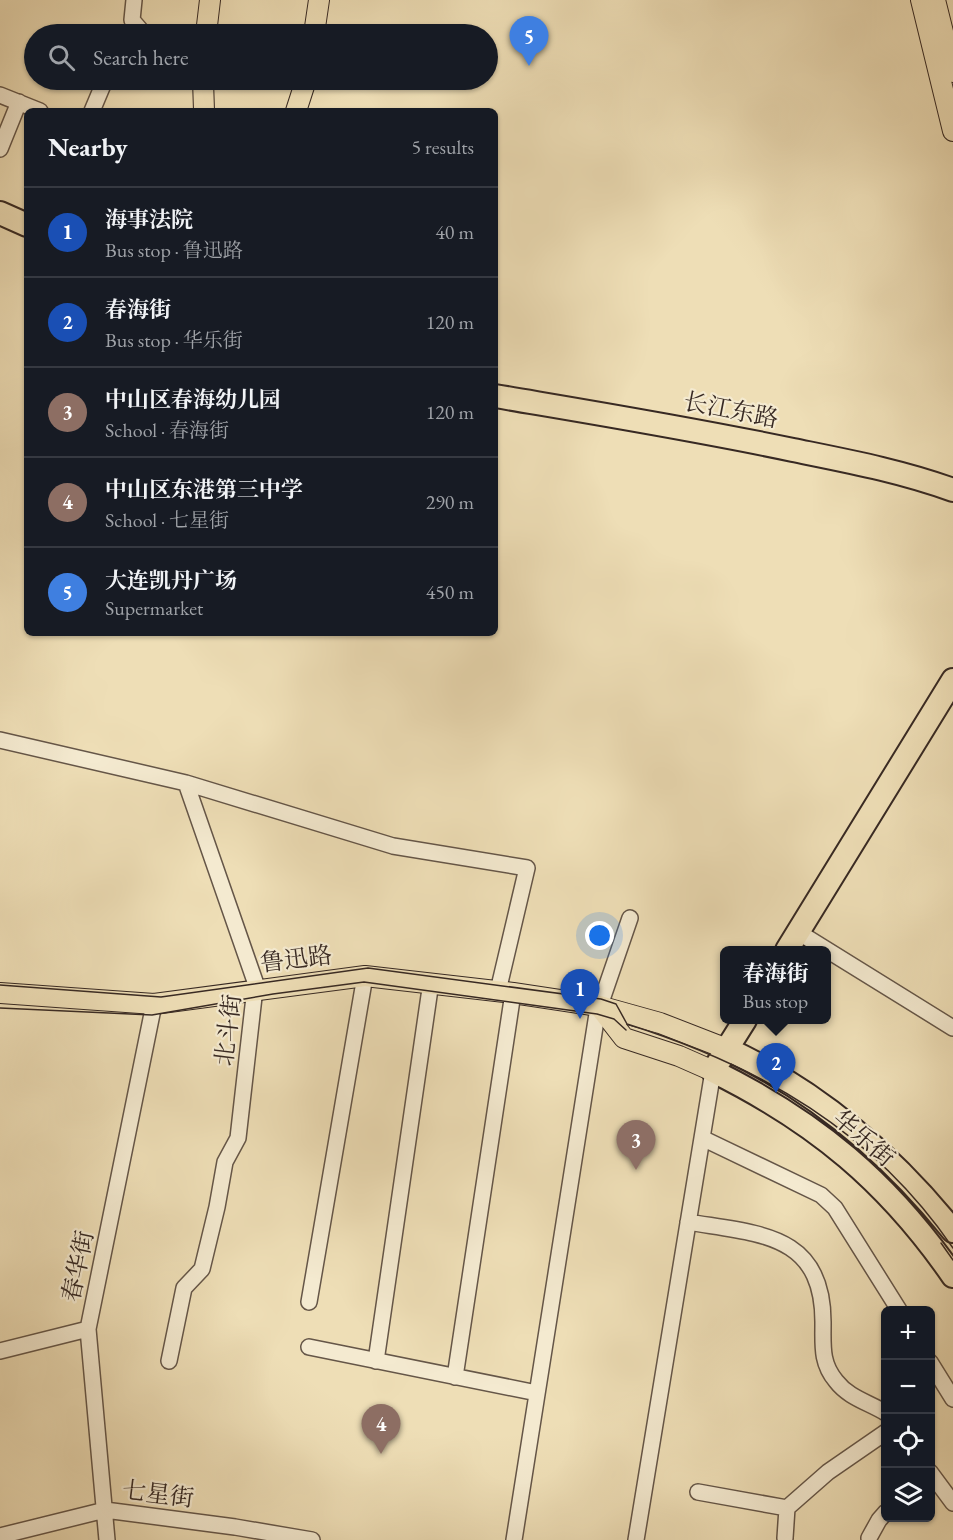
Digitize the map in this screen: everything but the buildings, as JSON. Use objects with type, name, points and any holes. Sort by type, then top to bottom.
[{"type":"highway","points":[[0,199],[24,210]]},
{"type":"highway","points":[[0,213],[24,224]]},
{"type":"highway","name":"长江东路","points":[[498,384],[709,420],[907,462],[953,476]]},
{"type":"highway","name":"长江东路","points":[[498,397],[717,434],[884,469],[953,490]]},
{"type":"highway","points":[[793,941],[953,681]]},
{"type":"highway","points":[[713,1071],[742,1024]]},
{"type":"highway","name":"华乐街","points":[[727,1048],[757,1063],[817,1100],[847,1123],[902,1173],[953,1232]]},
{"type":"highway","name":"华乐街","points":[[713,1071],[802,1121],[855,1164],[909,1218],[953,1276]]},
{"type":"main road","points":[[207,24],[210,0]]},
{"type":"main road","points":[[315,24],[319,0]]},
{"type":"main road","points":[[921,0],[953,131]]},
{"type":"main road","points":[[935,0],[953,72]]},
{"type":"main road","points":[[201,90],[204,108]]},
{"type":"main road","points":[[298,108],[303,90]]},
{"type":"main road","name":"鲁迅路","points":[[0,993],[154,1004],[365,976],[431,982],[599,1006],[660,1023],[727,1048]]},
{"type":"main road","points":[[599,1006],[624,1038],[679,1056],[713,1071]]},
{"type":"street","points":[[134,0],[132,20],[135,24]]},
{"type":"street","points":[[93,108],[101,90]]},
{"type":"street","points":[[0,95],[33,108]]},
{"type":"street","points":[[0,150],[19,102]]},
{"type":"street","points":[[0,740],[186,783],[393,846],[527,868],[505,992],[454,1377]]},
{"type":"street","name":"北斗街","points":[[169,1361],[184,1288],[202,1269],[225,1162],[238,1138],[254,997],[258,990],[186,783]]},
{"type":"street","points":[[514,1540],[599,1006],[630,918]]},
{"type":"street","points":[[831,962],[953,1028]]},
{"type":"street","points":[[309,1302],[365,976]]},
{"type":"street","points":[[376,1361],[431,982]]},
{"type":"street","name":"春华街","points":[[107,1540],[88,1329],[154,1004]]},
{"type":"street","points":[[636,1540],[713,1071]]},
{"type":"street","points":[[702,1138],[821,1195],[829,1201],[896,1306]]},
{"type":"street","points":[[688,1221],[766,1235],[788,1246],[806,1262],[818,1282],[823,1301],[822,1349],[826,1366],[835,1381],[848,1395],[881,1411]]},
{"type":"street","points":[[0,1351],[88,1329]]},
{"type":"street","points":[[309,1347],[537,1393]]},
{"type":"street","points":[[935,1370],[953,1399]]},
{"type":"street","points":[[785,1538],[787,1508],[828,1472],[881,1435]]},
{"type":"street","points":[[935,1480],[953,1503]]},
{"type":"street","points":[[698,1492],[787,1508]]},
{"type":"street","name":"七星街","points":[[0,1536],[105,1510],[312,1540]]},
{"type":"street","points":[[869,1538],[881,1517]]},
{"type":"tram line","points":[[0,985],[161,997],[368,968],[601,999],[616,1004],[627,1024],[723,1060],[768,1082],[810,1108],[850,1137],[887,1170],[921,1207],[953,1248]]},
{"type":"tram line","points":[[0,1008],[152,1015],[273,994],[364,982],[597,1014],[614,1019],[626,1030]]},
{"type":"tram line","points":[[941,1243],[953,1260]]},
{"type":"place","name":"大连凯丹广场","points":[[529,66]]},
{"type":"place","name":"海事法院","points":[[580,1019]]},
{"type":"place","name":"春海街","points":[[776,1093]]},
{"type":"place","name":"中山区春海幼儿园","points":[[636,1170]]},
{"type":"place","name":"中山区东港第三中学","points":[[381,1454]]}]
